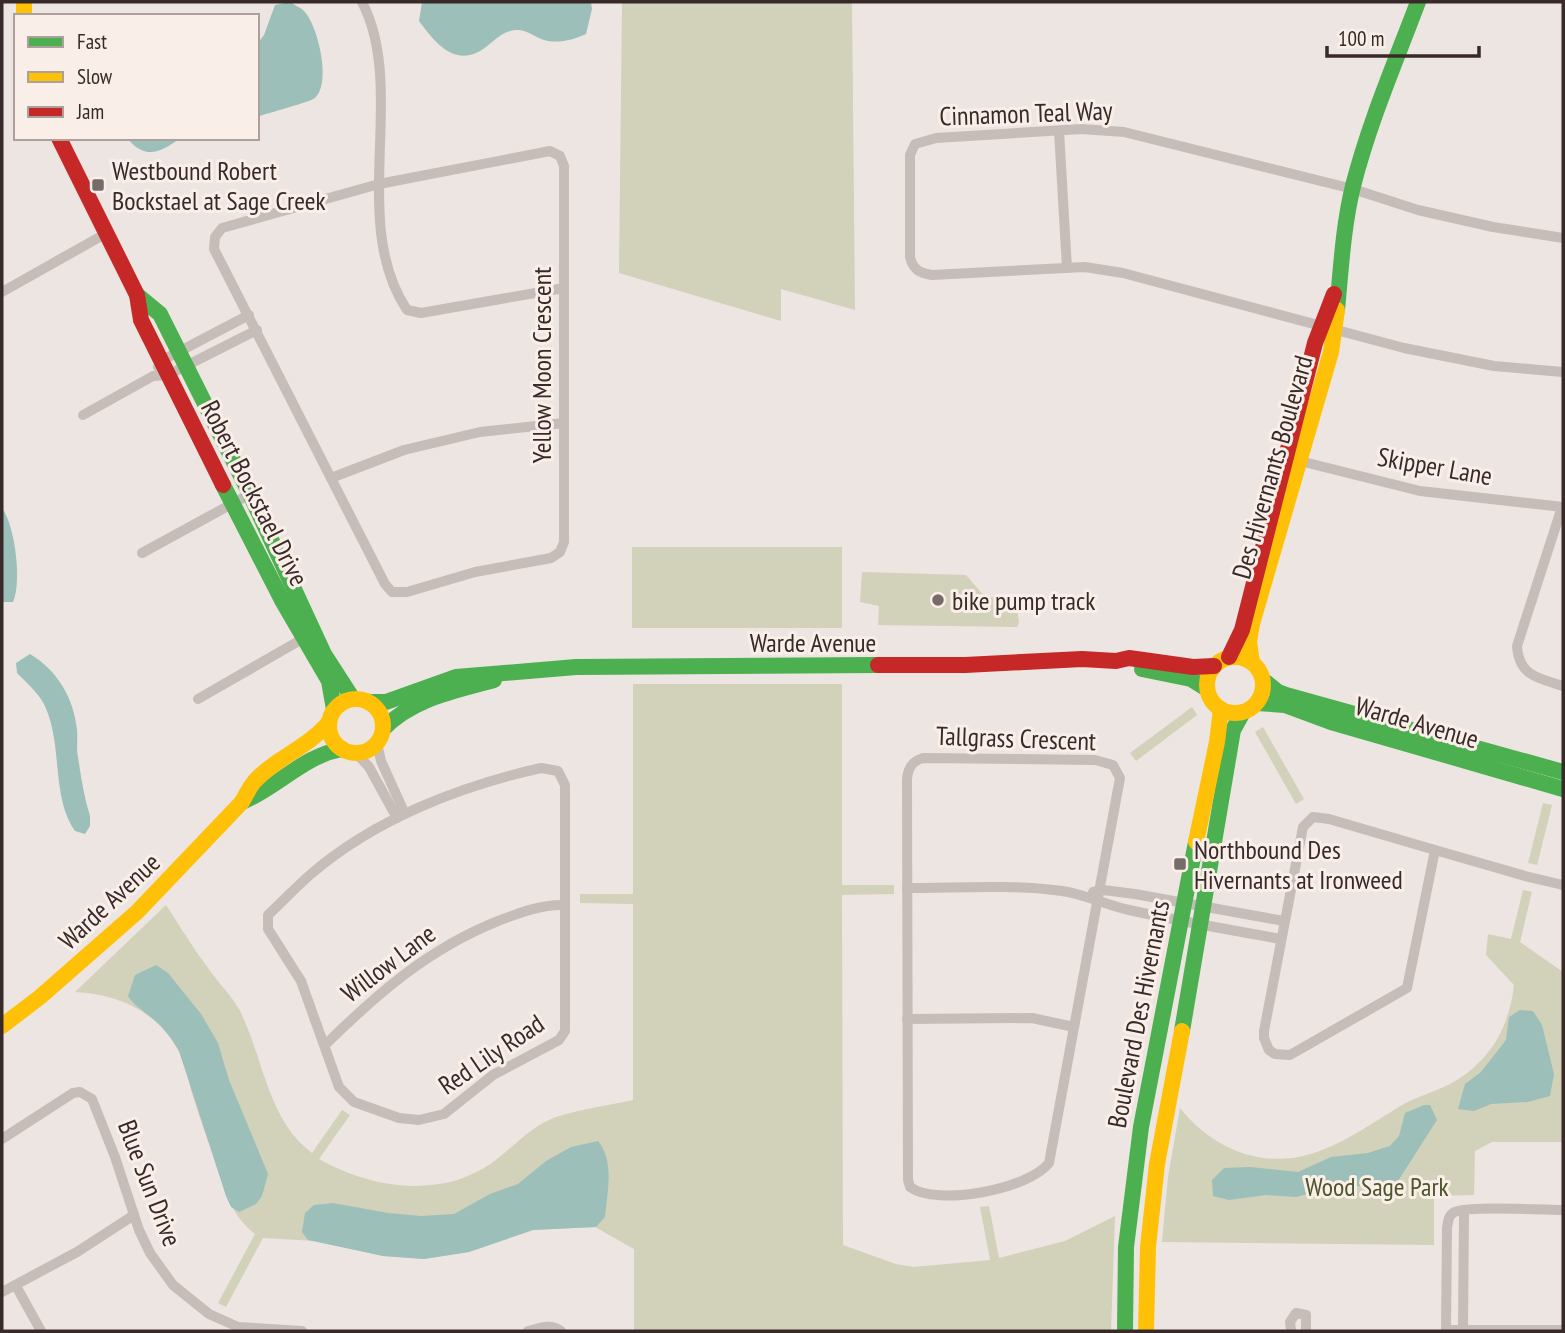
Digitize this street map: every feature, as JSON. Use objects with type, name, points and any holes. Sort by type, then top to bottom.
[{"type":"street","points":[[362,2],[375,42],[379,81],[382,251],[398,296],[407,310],[421,313],[564,288]]},
{"type":"street","name":"Des Hivernants Boulevard","points":[[1229,657],[1242,630],[1339,284],[1353,189],[1372,127],[1418,2]]},
{"type":"street","name":"Cinnamon Teal Way","points":[[1563,238],[1443,216],[1353,189],[1143,136],[1104,130],[936,138],[915,144],[909,155],[910,257],[916,269],[932,275],[1085,267],[1123,273],[1404,348],[1494,366],[1563,372]]},
{"type":"street","points":[[1059,131],[1067,268]]},
{"type":"street","name":"Robert Bockstael Drive","points":[[60,140],[137,295],[141,320],[161,371],[329,681],[332,716]]},
{"type":"street","name":"Yellow Moon Crescent","points":[[550,151],[561,156],[564,166],[564,288],[564,542],[560,552],[551,558],[475,572],[407,592],[392,592],[385,584],[214,249],[215,237],[222,228],[379,184],[550,151]]},
{"type":"street","points":[[2,292],[105,234]]},
{"type":"street","name":"Robert Bockstael Drive","points":[[137,295],[160,314],[250,494],[324,654],[361,701]]},
{"type":"street","points":[[83,415],[182,359],[249,315]]},
{"type":"street","name":"Des Hivernants Boulevard","points":[[1252,662],[1249,642],[1257,603],[1267,577],[1327,367],[1327,328]]},
{"type":"street","points":[[182,359],[257,330]]},
{"type":"street","points":[[331,478],[404,450],[467,435],[564,423]]},
{"type":"street","name":"Skipper Lane","points":[[1300,461],[1420,491],[1563,507]]},
{"type":"street","points":[[142,553],[250,494]]},
{"type":"street","points":[[1563,507],[1517,646],[1519,663],[1525,671],[1563,686]]},
{"type":"street","points":[[198,699],[304,638]]},
{"type":"street","points":[[1229,657],[1241,657],[1252,662],[1263,680],[1263,692],[1257,703],[1243,712],[1221,709],[1212,701],[1207,689],[1213,666],[1229,657]]},
{"type":"street","name":"Warde Avenue","points":[[361,701],[386,702],[456,677],[576,667],[965,665],[1082,659],[1116,661],[1129,658],[1193,667],[1213,666]]},
{"type":"street","name":"Warde Avenue","points":[[1116,661],[1128,667],[1191,679],[1207,689]]},
{"type":"street","name":"Warde Avenue","points":[[380,736],[391,718],[407,709],[509,673]]},
{"type":"street","name":"Warde Avenue","points":[[1263,680],[1286,695],[1563,772]]},
{"type":"street","points":[[361,701],[379,711],[382,764],[401,816],[369,766],[334,742],[330,733],[332,716],[343,702],[361,701]]},
{"type":"street","name":"Warde Avenue","points":[[1257,703],[1285,705],[1331,722],[1563,789]]},
{"type":"street","name":"Boulevard Des Hivernants","points":[[1125,1331],[1126,1247],[1141,1126],[1217,742],[1221,709]]},
{"type":"street","name":"Boulevard Des Hivernants","points":[[1146,1331],[1147,1247],[1157,1164],[1201,925],[1230,746],[1243,712]]},
{"type":"street","name":"Warde Avenue","points":[[2,1026],[40,997],[137,912],[242,802],[253,782],[273,766],[317,739],[332,716]]},
{"type":"street","points":[[349,751],[364,752],[380,736]]},
{"type":"street","name":"Warde Avenue","points":[[242,802],[263,792],[321,754],[349,751]]},
{"type":"street","name":"Tallgrass Crescent","points":[[923,758],[1075,759],[1095,760],[1113,765],[1120,778],[1049,1163],[1045,1169],[990,1191],[939,1195],[917,1192],[910,1187],[908,1180],[907,888],[906,779],[912,764],[923,758]]},
{"type":"street","name":"Red Lily Road","points":[[541,768],[558,771],[565,785],[565,905],[565,1031],[559,1041],[493,1075],[444,1114],[419,1120],[399,1118],[354,1102],[339,1087],[301,981],[268,929],[268,915],[312,873],[352,844],[401,816],[509,775],[541,768]]},
{"type":"street","points":[[1435,850],[1407,988],[1290,1055],[1275,1054],[1269,1050],[1264,1038],[1284,922],[1303,827],[1313,817],[1329,819],[1563,885]]},
{"type":"street","points":[[907,888],[1045,889],[1099,896],[1135,894],[1284,922]]},
{"type":"street","points":[[1099,896],[1201,925],[1281,939]]},
{"type":"street","name":"Willow Lane","points":[[325,1045],[371,1000],[424,958],[471,932],[510,916],[551,905],[565,905]]},
{"type":"street","points":[[907,1019],[1032,1018],[1074,1027]]},
{"type":"street","name":"Blue Sun Drive","points":[[2,1139],[73,1093],[85,1094],[92,1099],[106,1132],[134,1216],[150,1253],[173,1285],[209,1314],[239,1327],[302,1331]]},
{"type":"street","points":[[1463,1330],[1464,1210]]},
{"type":"street","points":[[1563,1210],[1464,1210],[1451,1214],[1447,1228],[1446,1331],[1563,1330]]},
{"type":"street","points":[[2,1292],[76,1252],[134,1216]]},
{"type":"street","points":[[16,1286],[41,1331]]},
{"type":"street","points":[[1291,1331],[1292,1317],[1296,1313],[1303,1313],[1308,1320],[1306,1331]]},
{"type":"street","points":[[528,1331],[546,1326],[554,1326],[561,1331]]},
{"type":"green space","points":[[622,2],[852,2],[855,310],[781,289],[781,321],[619,273]]},
{"type":"green space","points":[[632,547],[842,547],[842,628],[632,628]]},
{"type":"green space","name":"bike pump track","points":[[862,572],[966,575],[986,598],[1015,596],[1019,622],[1017,627],[878,625],[879,606],[860,602]]},
{"type":"green space","points":[[633,684],[842,684],[842,885],[894,885],[894,894],[842,895],[843,1245],[896,1264],[913,1267],[990,1260],[980,1207],[989,1206],[999,1258],[1065,1241],[1115,1216],[1111,1331],[634,1331],[634,1249],[595,1227],[533,1230],[469,1252],[424,1259],[383,1256],[316,1241],[263,1238],[226,1307],[218,1303],[255,1234],[239,1218],[225,1191],[182,1058],[164,1029],[138,1009],[108,997],[75,992],[166,905],[240,1011],[276,1106],[297,1139],[312,1153],[342,1110],[350,1115],[319,1159],[338,1169],[380,1182],[423,1186],[465,1177],[484,1168],[549,1120],[633,1100],[633,904],[580,903],[580,894],[633,894]]},
{"type":"green space","points":[[1192,707],[1197,715],[1136,761],[1130,753]]},
{"type":"green space","points":[[1263,727],[1304,799],[1296,804],[1255,732]]},
{"type":"green space","points":[[1543,803],[1552,805],[1537,865],[1528,863]]},
{"type":"green space","name":"Wood Sage Park","points":[[1523,890],[1532,892],[1520,942],[1563,972],[1563,1142],[1492,1142],[1475,1151],[1474,1195],[1434,1196],[1434,1245],[1162,1242],[1168,1177],[1180,1108],[1206,1134],[1237,1151],[1271,1159],[1289,1158],[1332,1146],[1407,1102],[1446,1086],[1473,1068],[1484,1057],[1501,1031],[1514,985],[1486,955],[1488,934],[1511,939]]},
{"type":"water","points":[[290,2],[304,11],[309,18],[321,54],[322,80],[320,91],[312,100],[259,116],[259,41],[275,5]]},
{"type":"water","points":[[422,2],[591,2],[592,9],[586,34],[581,36],[555,42],[512,30],[476,53],[458,55],[443,48],[419,21]]},
{"type":"water","points":[[129,140],[178,140],[153,152],[140,150]]},
{"type":"water","points":[[2,508],[7,516],[16,554],[17,581],[13,602],[2,602]]},
{"type":"water","points":[[30,654],[56,677],[72,707],[77,730],[80,772],[90,816],[90,826],[85,834],[75,831],[63,804],[52,726],[45,706],[17,673],[16,663]]},
{"type":"water","points":[[156,965],[168,973],[201,1014],[218,1043],[229,1080],[268,1174],[262,1196],[256,1204],[239,1212],[231,1207],[226,1196],[179,1051],[161,1026],[128,996],[135,975]]},
{"type":"water","points":[[1520,1010],[1533,1011],[1542,1025],[1554,1074],[1550,1096],[1528,1102],[1491,1104],[1474,1111],[1458,1109],[1465,1084],[1481,1072],[1506,1040],[1509,1017]]},
{"type":"water","points":[[1430,1105],[1437,1120],[1398,1181],[1382,1188],[1342,1185],[1296,1197],[1266,1195],[1229,1200],[1213,1196],[1212,1180],[1224,1168],[1250,1167],[1298,1172],[1331,1157],[1368,1153],[1390,1146],[1399,1136],[1405,1113]]},
{"type":"water","points":[[598,1141],[607,1158],[609,1178],[605,1217],[596,1227],[533,1230],[469,1252],[424,1259],[383,1256],[308,1240],[302,1232],[305,1213],[314,1205],[333,1203],[421,1216],[454,1214],[490,1194],[518,1184],[546,1161],[571,1147]]},
{"type":"traffic: fast","points":[[1337,310],[1345,232],[1359,163],[1418,2]]},
{"type":"traffic: fast","points":[[137,295],[160,314],[250,494],[324,654],[353,699]]},
{"type":"traffic: fast","points":[[223,485],[283,602],[329,681],[334,709]]},
{"type":"traffic: fast","points":[[369,702],[386,702],[456,677],[576,667],[878,665]]},
{"type":"traffic: fast","points":[[1142,669],[1191,679],[1207,689]]},
{"type":"traffic: fast","points":[[383,729],[395,718],[421,703],[494,680]]},
{"type":"traffic: fast","points":[[1263,680],[1286,695],[1563,772]]},
{"type":"traffic: fast","points":[[1257,703],[1285,705],[1331,722],[1563,789]]},
{"type":"traffic: fast","points":[[1182,1031],[1233,730],[1243,712]]},
{"type":"traffic: fast","points":[[242,802],[315,758],[342,749]]},
{"type":"traffic: fast","points":[[1125,1331],[1126,1247],[1141,1127],[1196,842]]},
{"type":"traffic: slow","points":[[24,2],[24,14]]},
{"type":"traffic: slow","points":[[1252,662],[1249,642],[1252,624],[1331,352],[1337,310]]},
{"type":"traffic: slow","points":[[1229,657],[1241,657],[1251,661],[1259,669],[1263,685],[1259,701],[1251,709],[1241,713],[1229,713],[1219,709],[1211,701],[1207,691],[1207,679],[1211,669],[1219,661],[1229,657]]},
{"type":"traffic: slow","points":[[356,699],[375,707],[383,726],[375,745],[356,753],[337,745],[329,726],[337,707],[356,699]]},
{"type":"traffic: slow","points":[[1196,842],[1217,742],[1221,709]]},
{"type":"traffic: slow","points":[[2,1026],[40,997],[137,912],[242,802],[252,784],[262,774],[311,739],[329,722]]},
{"type":"traffic: slow","points":[[1146,1331],[1148,1247],[1157,1164],[1182,1031]]},
{"type":"traffic: jam","points":[[60,140],[137,295],[141,320],[223,485]]},
{"type":"traffic: jam","points":[[1229,657],[1242,630],[1315,343],[1334,294]]},
{"type":"traffic: jam","points":[[878,665],[965,665],[1082,659],[1116,661],[1129,658],[1193,667],[1214,666]]},
{"type":"place","name":"Westbound Robert Bockstael at Sage Creek","points":[[98,185]]},
{"type":"place","name":"bike pump track","points":[[938,600]]},
{"type":"place","name":"Northbound Des Hivernants at Ironweed","points":[[1180,864]]}]
